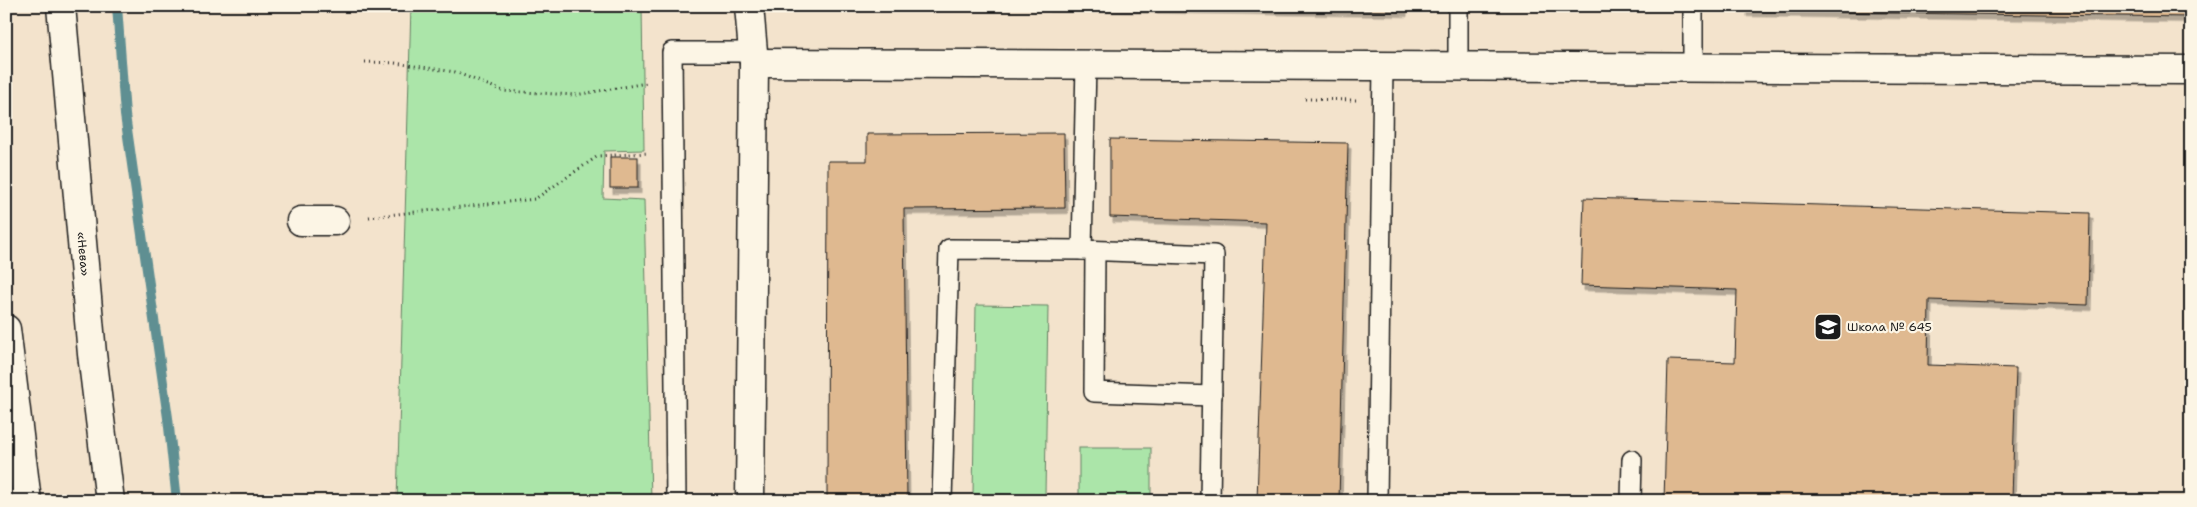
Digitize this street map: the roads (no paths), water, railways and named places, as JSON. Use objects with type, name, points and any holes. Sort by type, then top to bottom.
[{"type":"main road","name":"«Нева»","points":[[60,6],[92,354],[110,501]]},
{"type":"main road","points":[[749,6],[753,57],[750,501]]},
{"type":"main road","points":[[753,57],[1086,64],[2191,70]]},
{"type":"main road","points":[[300,221],[336,221]]},
{"type":"main road","points":[[6,329],[27,501]]},
{"type":"lane","points":[[1458,6],[1458,66]]},
{"type":"lane","points":[[1693,6],[1693,68]]},
{"type":"lane","points":[[676,501],[672,52],[753,57]]},
{"type":"lane","points":[[1086,64],[1089,250],[1094,392],[1212,396]]},
{"type":"lane","points":[[1377,501],[1383,66]]},
{"type":"lane","points":[[942,501],[949,250],[1089,250],[1214,255],[1210,501]]},
{"type":"lane","points":[[1631,501],[1632,460]]},
{"type":"waterway","points":[[117,6],[125,115],[168,418],[177,501]]},
{"type":"place","name":"Школа № 645","points":[[1828,327]]}]
